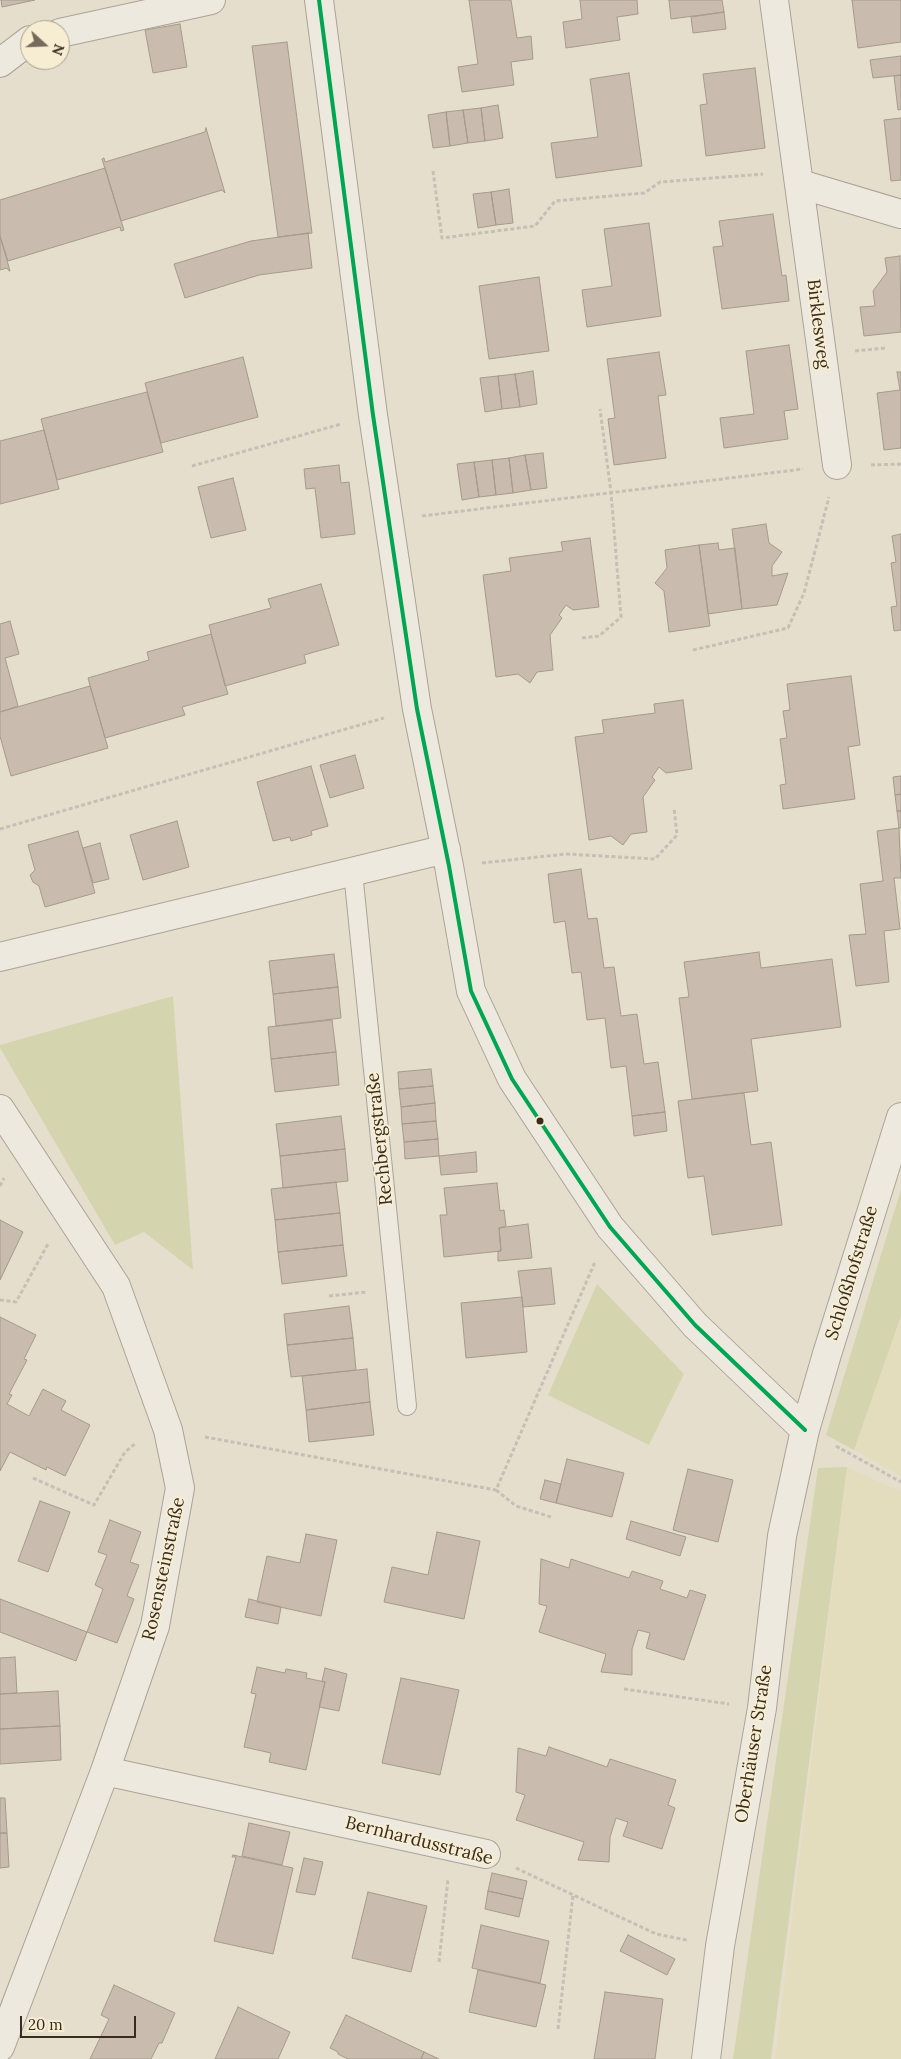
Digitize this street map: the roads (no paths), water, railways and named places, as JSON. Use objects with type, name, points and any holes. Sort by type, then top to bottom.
[{"type":"street","points":[[70,32],[211,0]]},
{"type":"street","points":[[319,0],[373,415],[417,709],[471,991],[512,1079],[610,1226],[695,1325],[806,1430]]},
{"type":"street","name":"Birklesweg","points":[[774,0],[837,465]]},
{"type":"street","points":[[0,63],[20,48]]},
{"type":"street","points":[[799,179],[901,214]]},
{"type":"street","points":[[1,955],[353,872],[447,858]]},
{"type":"street","name":"Rosensteinstraße","points":[[0,1109],[116,1286],[164,1421],[180,1488],[155,1626],[105,1771],[0,2048]]},
{"type":"street","name":"Schloßhofstraße","points":[[806,1430],[826,1354],[901,1117]]},
{"type":"street","name":"Oberhäuser Straße","points":[[706,2059],[720,1946],[762,1708],[782,1536],[806,1430]]},
{"type":"street","name":"Bernhardusstraße","points":[[105,1771],[486,1854]]},
{"type":"lane","name":"Rechbergstraße","points":[[353,872],[407,1406]]}]
